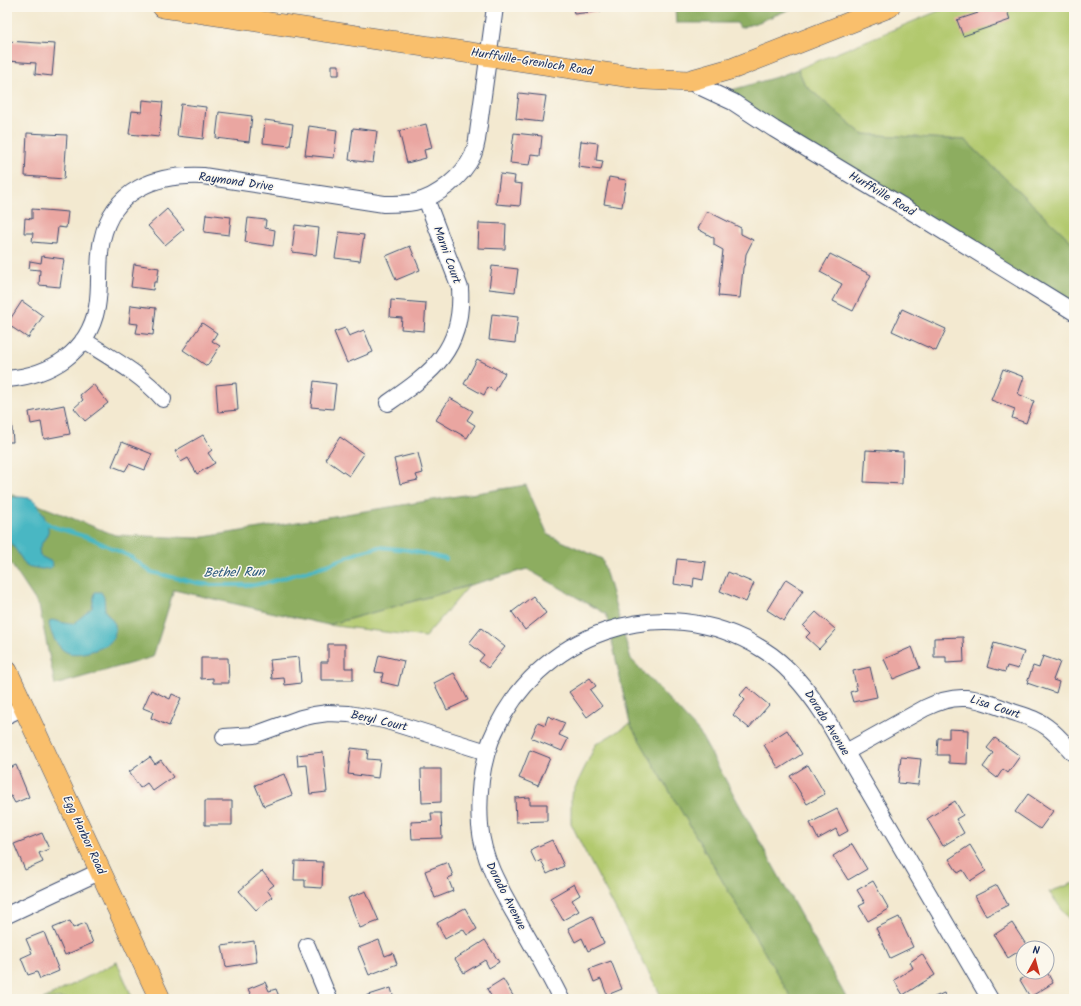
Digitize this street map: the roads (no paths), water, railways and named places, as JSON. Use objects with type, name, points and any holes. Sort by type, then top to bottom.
[{"type":"main road","name":"Hurffville-Grenloch Road","points":[[163,7],[645,79],[688,81],[734,68],[889,7]]},
{"type":"main road","name":"Egg Harbor Road","points":[[7,671],[16,711],[101,871],[160,999]]},
{"type":"street","name":"Raymond Drive","points":[[7,379],[35,375],[51,369],[63,362],[83,340],[90,329],[97,306],[102,241],[111,216],[128,195],[155,180],[183,175],[203,176],[384,204],[414,202],[426,199],[452,182],[464,169],[473,155],[480,123],[495,7]]},
{"type":"street","name":"Hurffville Road","points":[[688,81],[733,102],[774,129],[1074,312]]},
{"type":"street","name":"Marni Court","points":[[388,403],[414,385],[431,371],[441,360],[455,334],[458,322],[460,288],[426,199]]},
{"type":"street","points":[[83,340],[140,376],[163,399]]},
{"type":"street","name":"Dorado Avenue","points":[[561,999],[494,879],[486,857],[480,828],[480,812],[482,779],[487,752],[497,727],[510,703],[527,682],[557,655],[581,641],[610,630],[634,624],[662,622],[682,622],[708,626],[744,638],[775,658],[803,684],[824,714],[990,999]]},
{"type":"street","name":"Lisa Court","points":[[846,752],[934,703],[955,697],[974,698],[1037,720],[1054,732],[1073,753]]},
{"type":"street","name":"Beryl Court","points":[[224,737],[254,735],[314,715],[328,713],[349,714],[384,720],[487,752]]},
{"type":"street","points":[[7,915],[101,871]]},
{"type":"street","points":[[307,946],[329,999]]},
{"type":"water","points":[[26,497],[32,499],[43,514],[48,532],[39,549],[40,556],[52,562],[53,566],[50,568],[42,569],[26,566],[7,538],[7,498]]},
{"type":"water","points":[[95,592],[101,592],[104,597],[105,611],[115,624],[114,637],[107,645],[101,648],[87,652],[74,654],[69,653],[61,648],[55,641],[49,623],[51,620],[73,624],[92,608]]},
{"type":"waterway","name":"Bethel Run","points":[[43,521],[54,527],[90,538],[131,557],[151,572],[197,583],[213,585],[254,585],[270,582],[327,565],[360,552],[379,547],[408,550],[446,559]]}]
